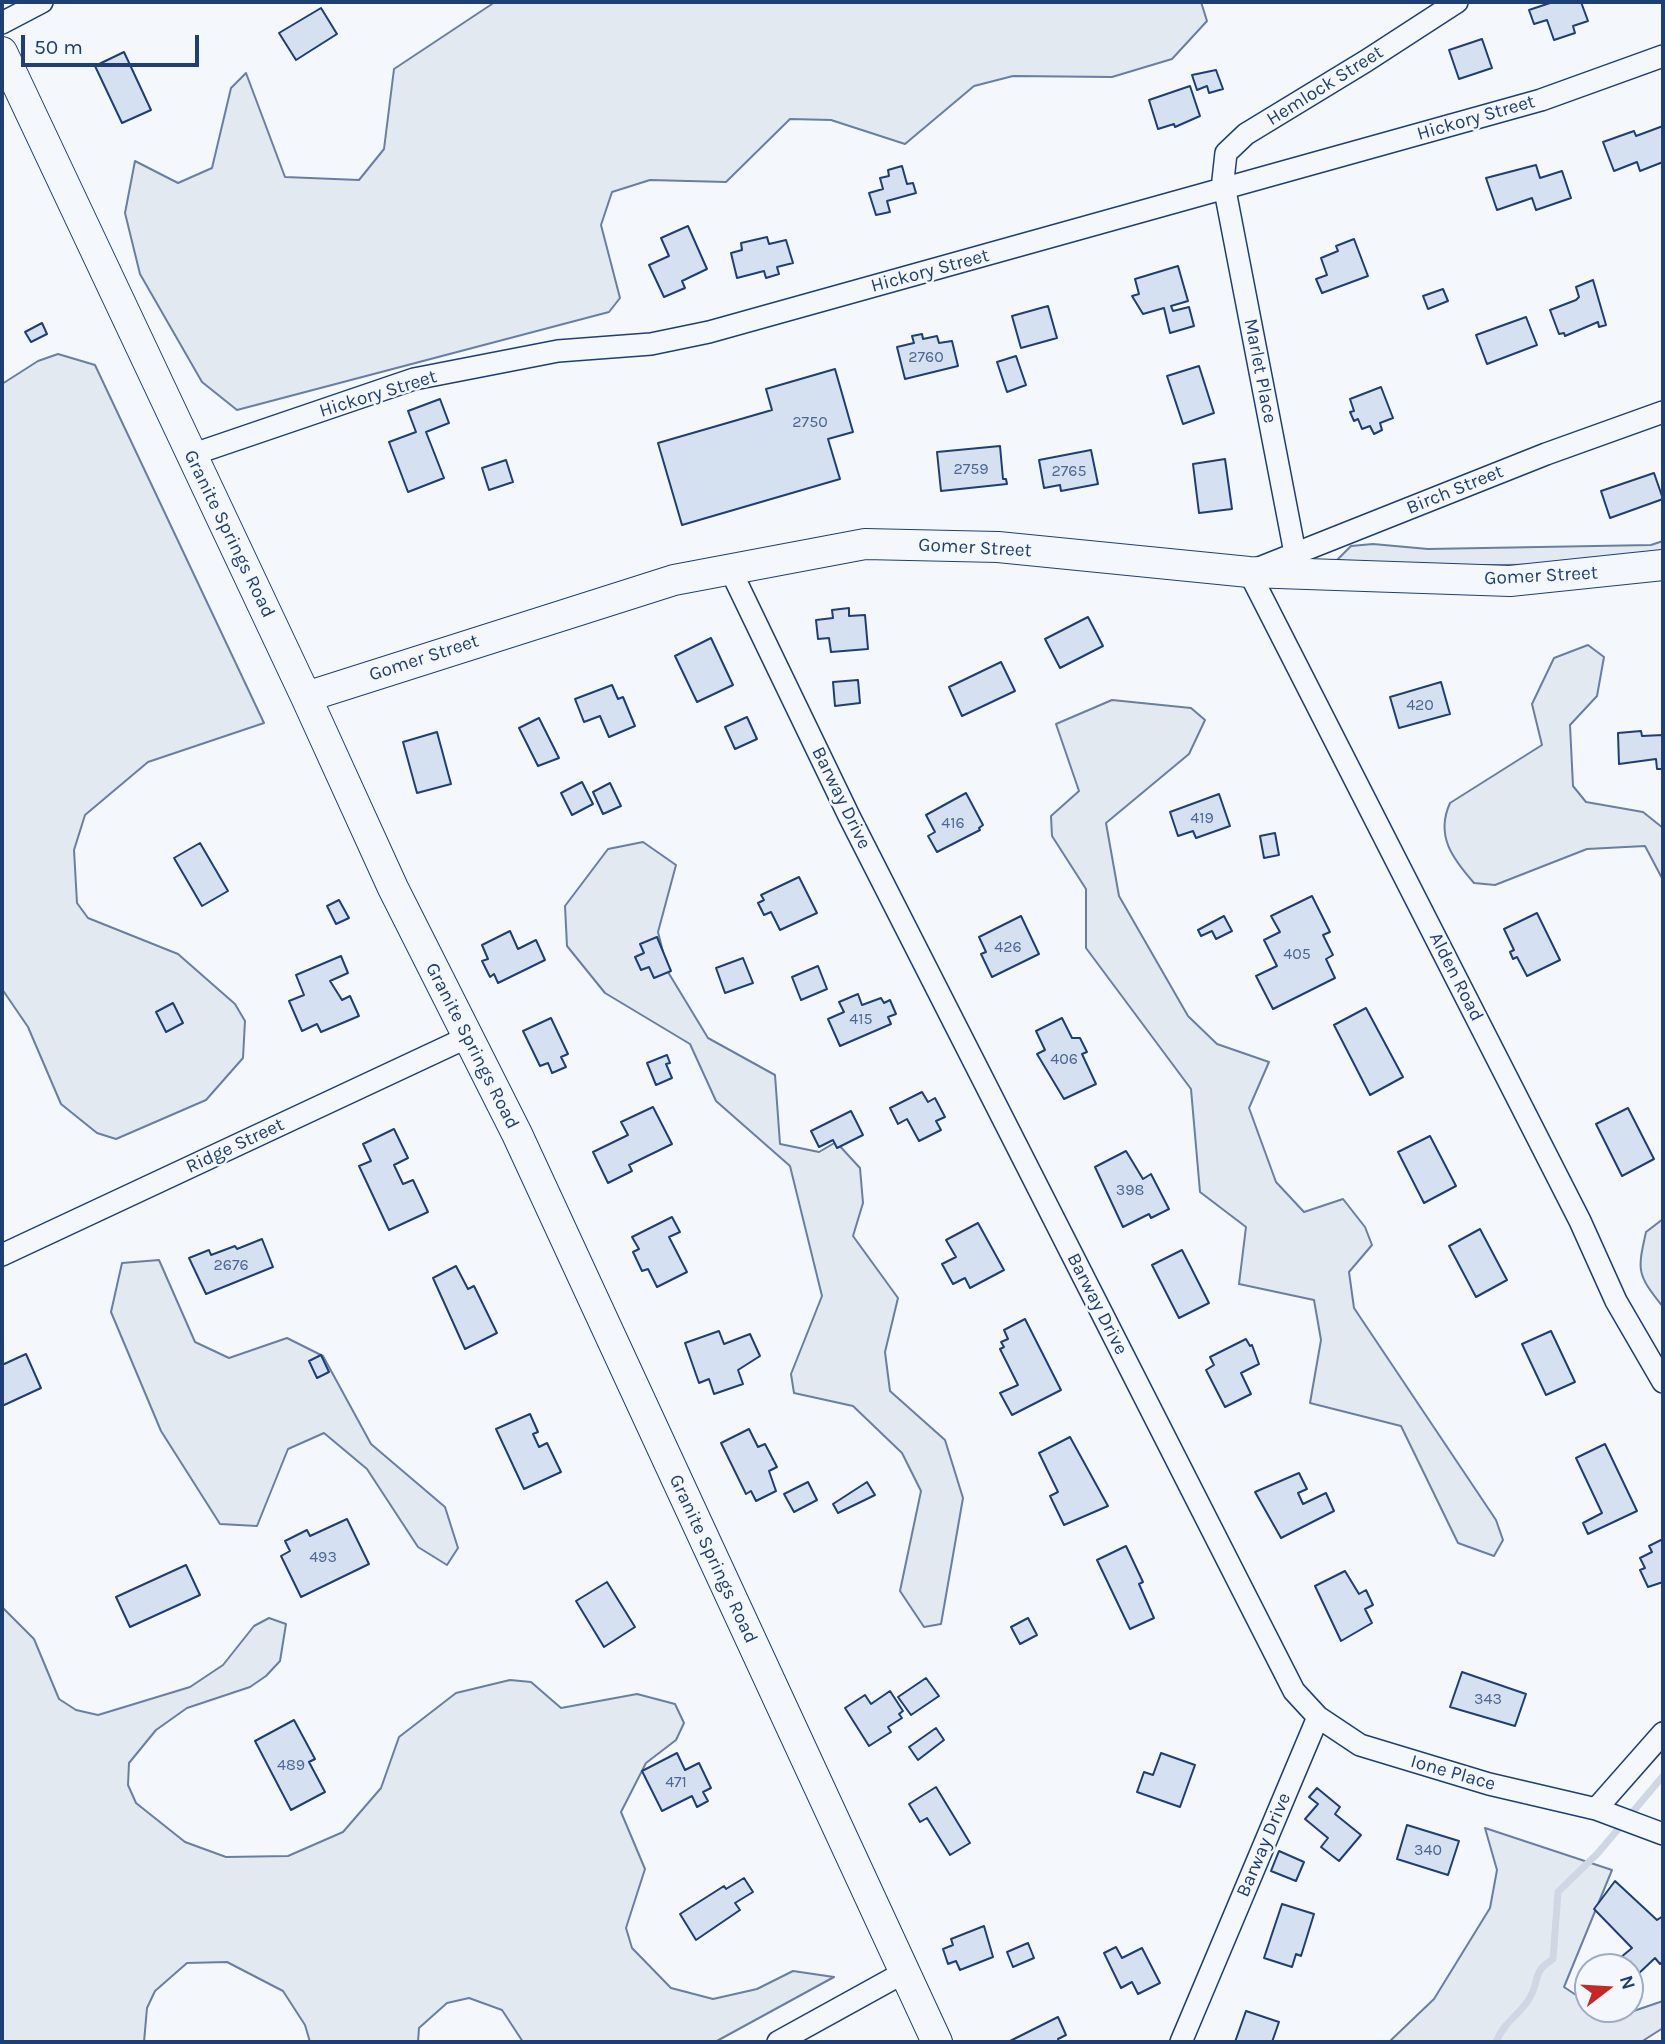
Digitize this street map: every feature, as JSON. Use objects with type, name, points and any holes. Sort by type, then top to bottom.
[{"type":"street","points":[[2,23],[42,2]]},
{"type":"street","name":"Hemlock Street","points":[[1225,190],[1226,153],[1245,134],[1457,2]]},
{"type":"street","name":"Granite Springs Road","points":[[2,52],[306,696],[393,888],[517,1134],[937,2042]]},
{"type":"street","name":"Hickory Street","points":[[191,455],[414,379],[558,351],[651,344],[709,332],[1541,100],[1663,56]]},
{"type":"street","name":"Marlet Place","points":[[1225,190],[1295,553]]},
{"type":"street","name":"Birch Street","points":[[1248,572],[1546,454],[1663,412]]},
{"type":"street","name":"Gomer Street","points":[[306,696],[674,580],[729,567],[865,544],[998,547],[1248,572],[1510,581],[1663,565]]},
{"type":"street","name":"Barway Drive","points":[[729,567],[855,828],[1294,1691],[1318,1717],[1181,2042]]},
{"type":"street","name":"Alden Road","points":[[1248,572],[1580,1221],[1616,1301],[1663,1382]]},
{"type":"street","name":"Ridge Street","points":[[2,1255],[468,1037]]},
{"type":"street","name":"Ione Place","points":[[1318,1717],[1360,1745],[1489,1784],[1596,1809]]},
{"type":"street","points":[[1656,1831],[1596,1809],[1663,1733]]},
{"type":"street","points":[[778,2042],[903,1973]]},
{"type":"shaded area","points":[[495,2],[1201,2],[1207,21],[1172,59],[1112,77],[1013,76],[974,86],[905,144],[831,120],[790,119],[726,182],[650,180],[612,192],[601,225],[620,298],[609,312],[237,410],[202,382],[140,274],[125,213],[135,161],[178,183],[212,168],[231,88],[246,73],[285,177],[359,180],[384,149],[394,69]]},
{"type":"shaded area","points":[[58,354],[95,365],[264,723],[148,762],[85,815],[74,850],[77,903],[88,918],[178,954],[235,1004],[245,1021],[243,1058],[206,1100],[116,1139],[97,1133],[61,1104],[28,1027],[2,989],[2,384],[38,361]]},
{"type":"shaded area","points":[[1663,541],[1663,556],[1611,564],[1388,566],[1337,560],[1351,546],[1373,544],[1428,549],[1651,545]]},
{"type":"shaded area","points":[[1588,645],[1604,657],[1597,696],[1570,725],[1573,786],[1586,802],[1643,812],[1663,828],[1663,880],[1645,846],[1587,849],[1495,885],[1474,883],[1453,856],[1445,836],[1444,826],[1450,803],[1542,745],[1532,704],[1554,658]]},
{"type":"shaded area","points":[[1112,700],[1191,708],[1205,720],[1189,754],[1106,823],[1119,896],[1188,1016],[1217,1044],[1269,1062],[1249,1108],[1276,1182],[1304,1212],[1343,1199],[1365,1227],[1372,1245],[1349,1272],[1354,1308],[1496,1520],[1503,1540],[1494,1556],[1458,1543],[1401,1426],[1310,1403],[1321,1340],[1314,1300],[1239,1284],[1246,1227],[1200,1192],[1191,1089],[1086,948],[1086,889],[1052,836],[1051,816],[1079,791],[1056,724]]},
{"type":"shaded area","points":[[643,842],[676,865],[658,932],[668,972],[708,1038],[775,1075],[780,1144],[819,1152],[836,1142],[860,1168],[863,1203],[853,1236],[898,1298],[885,1352],[890,1391],[945,1440],[963,1498],[941,1624],[924,1627],[900,1591],[921,1491],[902,1453],[853,1406],[794,1393],[791,1374],[822,1296],[790,1166],[716,1101],[690,1044],[605,993],[567,946],[565,906],[608,849]]},
{"type":"shaded area","points":[[1663,1219],[1663,1307],[1644,1279],[1641,1256],[1646,1232]]},
{"type":"shaded area","points":[[159,1260],[195,1342],[229,1358],[287,1338],[323,1356],[371,1444],[445,1507],[458,1548],[447,1565],[418,1547],[367,1469],[324,1433],[288,1449],[257,1526],[220,1524],[161,1431],[111,1312],[122,1263]]},
{"type":"shaded area","points":[[2,1607],[34,1639],[59,1699],[76,1710],[98,1715],[190,1687],[223,1665],[254,1626],[269,1618],[286,1624],[280,1661],[266,1676],[250,1687],[187,1708],[156,1730],[129,1763],[128,1785],[136,1803],[185,1842],[226,1857],[288,1856],[343,1832],[381,1788],[399,1737],[456,1693],[510,1680],[531,1682],[561,1708],[637,1694],[675,1704],[684,1723],[676,1740],[646,1763],[621,1812],[645,1869],[626,1928],[632,1948],[671,1988],[713,1999],[757,1989],[793,1971],[834,1977],[715,2042],[523,2042],[502,2010],[469,1998],[447,2003],[419,2028],[418,2042],[310,2042],[305,2025],[283,1991],[227,1962],[187,1963],[155,1991],[147,2008],[144,2042],[2,2042]]},
{"type":"shaded area","points":[[1485,1828],[1612,1870],[1578,1953],[1574,1953],[1574,1963],[1564,1987],[1574,1994],[1574,2023],[1644,2023],[1644,2007],[1663,2001],[1663,2028],[1641,2042],[1389,2042],[1434,1999],[1490,1908],[1497,1870]]},
{"type":"building","points":[[1553,2],[1581,2],[1588,21],[1573,26],[1575,33],[1554,40],[1547,20],[1534,24],[1529,10]]},
{"type":"building","points":[[321,8],[337,34],[296,60],[279,33]]},
{"type":"building","points":[[1482,39],[1492,68],[1459,79],[1449,50]]},
{"type":"building","points":[[124,52],[151,110],[122,123],[95,66]]},
{"type":"building","points":[[1216,70],[1223,89],[1209,93],[1207,86],[1197,90],[1192,75]]},
{"type":"building","points":[[1190,86],[1200,116],[1175,127],[1174,124],[1158,129],[1149,100]]},
{"type":"building","points":[[1663,126],[1663,162],[1640,171],[1637,162],[1614,171],[1603,142],[1634,131],[1636,136]]},
{"type":"building","points":[[1536,165],[1540,178],[1562,171],[1571,198],[1536,210],[1532,198],[1497,210],[1486,178]]},
{"type":"building","points":[[902,166],[907,184],[913,183],[916,193],[887,201],[890,212],[876,215],[869,193],[883,189],[880,178],[889,176],[888,170]]},
{"type":"building","points":[[688,226],[707,269],[682,281],[685,288],[664,297],[649,265],[669,256],[661,238]]},
{"type":"building","points":[[767,237],[769,244],[786,240],[793,263],[777,267],[779,274],[766,278],[764,271],[737,278],[731,253],[742,250],[741,243]]},
{"type":"building","points":[[1354,239],[1368,276],[1322,293],[1316,279],[1327,275],[1321,258],[1338,251],[1336,246]]},
{"type":"building","points":[[1178,266],[1188,301],[1171,306],[1173,311],[1189,307],[1194,326],[1170,333],[1164,308],[1143,314],[1132,296],[1139,294],[1135,279]]},
{"type":"building","points":[[1593,280],[1606,325],[1599,327],[1598,322],[1565,336],[1564,333],[1559,334],[1550,310],[1576,300],[1579,297],[1576,287]]},
{"type":"building","points":[[1443,289],[1448,301],[1428,309],[1423,296]]},
{"type":"building","points":[[1048,306],[1057,338],[1021,348],[1012,316]]},
{"type":"building","points":[[1526,317],[1537,345],[1487,364],[1476,335]]},
{"type":"building","points":[[42,323],[47,334],[31,342],[25,332]]},
{"type":"building","points":[[922,334],[923,339],[937,336],[939,343],[952,341],[958,366],[905,379],[897,347],[914,343],[912,336]]},
{"type":"building","points":[[1016,356],[1026,385],[1007,392],[997,362]]},
{"type":"building","points":[[1199,366],[1214,413],[1183,424],[1167,376]]},
{"type":"building","points":[[835,369],[853,432],[828,439],[840,479],[682,525],[658,443],[772,410],[766,389]]},
{"type":"building","points":[[1381,387],[1393,418],[1380,423],[1382,430],[1374,434],[1370,426],[1362,429],[1358,419],[1354,421],[1350,412],[1354,411],[1350,399]]},
{"type":"building","points":[[440,399],[449,423],[426,432],[444,478],[408,492],[389,442],[416,432],[408,411]]},
{"type":"building","points":[[1000,446],[1003,479],[1006,479],[1007,484],[941,491],[937,452]]},
{"type":"building","points":[[1091,450],[1098,484],[1061,491],[1060,485],[1044,488],[1039,460]]},
{"type":"building","points":[[1225,459],[1232,509],[1199,513],[1193,464]]},
{"type":"building","points":[[506,460],[513,482],[489,490],[482,468]]},
{"type":"building","points":[[1654,473],[1663,499],[1610,518],[1601,491]]},
{"type":"building","points":[[849,608],[849,616],[865,615],[868,649],[831,652],[829,638],[818,639],[816,620],[833,618],[832,610]]},
{"type":"building","points":[[1088,617],[1103,646],[1060,668],[1045,639]]},
{"type":"building","points":[[711,638],[733,685],[697,702],[675,656]]},
{"type":"building","points":[[1001,662],[1015,691],[962,716],[949,687]]},
{"type":"building","points":[[858,680],[860,703],[835,706],[833,682]]},
{"type":"building","points":[[1441,682],[1450,714],[1399,728],[1390,697]]},
{"type":"building","points":[[612,685],[618,699],[623,697],[635,726],[609,737],[600,716],[584,722],[575,699]]},
{"type":"building","points":[[747,717],[757,739],[735,749],[725,727]]},
{"type":"building","points":[[539,718],[559,758],[538,766],[519,728]]},
{"type":"building","points":[[1641,731],[1642,736],[1663,735],[1663,769],[1657,769],[1656,759],[1619,764],[1618,733]]},
{"type":"building","points":[[437,732],[451,784],[417,793],[403,742]]},
{"type":"building","points":[[582,782],[593,804],[572,815],[561,793]]},
{"type":"building","points":[[610,783],[621,806],[603,814],[593,792]]},
{"type":"building","points":[[966,793],[983,825],[980,830],[937,852],[928,836],[935,832],[926,815]]},
{"type":"building","points":[[1219,794],[1230,826],[1196,838],[1193,831],[1178,836],[1170,812]]},
{"type":"building","points":[[1275,833],[1279,855],[1264,858],[1260,836]]},
{"type":"building","points":[[200,843],[228,891],[202,906],[174,858]]},
{"type":"building","points":[[799,877],[817,913],[780,930],[771,912],[764,915],[758,903],[764,900],[761,895]]},
{"type":"building","points":[[1312,896],[1330,932],[1323,935],[1333,955],[1326,959],[1335,978],[1273,1009],[1256,976],[1277,966],[1264,940],[1280,932],[1271,916]]},
{"type":"building","points":[[339,900],[349,918],[336,924],[327,906]]},
{"type":"building","points":[[1537,913],[1560,960],[1527,976],[1517,957],[1513,959],[1510,952],[1514,950],[1504,929]]},
{"type":"building","points":[[1021,916],[1039,954],[992,977],[981,954],[986,952],[979,937]]},
{"type":"building","points":[[1224,916],[1232,931],[1216,939],[1212,931],[1201,936],[1198,930]]},
{"type":"building","points":[[510,931],[518,949],[536,940],[545,960],[498,983],[494,974],[490,977],[482,961],[488,959],[482,945]]},
{"type":"building","points":[[657,937],[671,971],[654,978],[649,967],[641,970],[635,957],[644,953],[640,944]]},
{"type":"building","points":[[341,956],[348,973],[330,981],[342,1000],[350,996],[359,1016],[321,1032],[317,1024],[302,1031],[289,1001],[304,995],[296,975]]},
{"type":"building","points":[[743,958],[753,983],[725,993],[716,968]]},
{"type":"building","points":[[818,966],[827,989],[801,1000],[792,977]]},
{"type":"building","points":[[858,994],[862,1005],[881,998],[884,1003],[890,1000],[896,1014],[888,1017],[891,1024],[840,1046],[828,1019],[844,1012],[839,1002]]},
{"type":"building","points":[[173,1003],[183,1023],[166,1032],[156,1012]]},
{"type":"building","points":[[1366,1008],[1403,1077],[1370,1095],[1334,1025]]},
{"type":"building","points":[[551,1018],[568,1054],[561,1057],[566,1067],[552,1073],[548,1063],[540,1066],[523,1031]]},
{"type":"building","points":[[1062,1018],[1072,1038],[1080,1038],[1087,1052],[1082,1054],[1096,1084],[1064,1099],[1037,1054],[1045,1050],[1036,1031]]},
{"type":"building","points":[[667,1055],[670,1063],[666,1064],[672,1078],[656,1085],[647,1063]]},
{"type":"building","points":[[922,1092],[928,1102],[935,1098],[945,1117],[936,1121],[941,1130],[919,1141],[907,1119],[898,1124],[890,1108]]},
{"type":"building","points":[[653,1107],[672,1144],[629,1165],[632,1171],[608,1183],[593,1152],[628,1135],[621,1122]]},
{"type":"building","points":[[1628,1108],[1654,1159],[1622,1176],[1596,1124]]},
{"type":"building","points":[[851,1111],[863,1135],[837,1148],[833,1140],[819,1147],[811,1131]]},
{"type":"building","points":[[394,1129],[408,1158],[394,1165],[403,1184],[413,1180],[428,1212],[389,1230],[359,1166],[371,1161],[363,1144]]},
{"type":"building","points":[[1430,1136],[1456,1186],[1424,1203],[1398,1152]]},
{"type":"building","points":[[1126,1151],[1143,1179],[1151,1174],[1169,1209],[1151,1218],[1149,1214],[1123,1227],[1095,1167]]},
{"type":"building","points":[[672,1217],[680,1232],[669,1237],[687,1272],[657,1287],[648,1269],[642,1271],[633,1252],[639,1249],[632,1237]]},
{"type":"building","points":[[978,1223],[1004,1270],[970,1288],[965,1278],[953,1284],[942,1264],[956,1257],[946,1240]]},
{"type":"building","points":[[1480,1229],[1507,1280],[1476,1297],[1449,1246]]},
{"type":"building","points":[[262,1239],[273,1267],[206,1294],[189,1258],[209,1250],[211,1255],[235,1246],[237,1249]]},
{"type":"building","points":[[1182,1250],[1209,1303],[1179,1318],[1152,1265]]},
{"type":"building","points":[[456,1266],[468,1289],[474,1286],[497,1333],[465,1349],[433,1278]]},
{"type":"building","points":[[1025,1319],[1061,1390],[1012,1415],[1000,1393],[1018,1385],[1000,1349],[1004,1347],[1001,1342],[1008,1339],[1004,1330]]},
{"type":"building","points":[[719,1331],[724,1344],[750,1334],[760,1356],[738,1370],[743,1384],[714,1394],[709,1379],[699,1383],[685,1343]]},
{"type":"building","points":[[1551,1331],[1575,1382],[1546,1395],[1522,1344]]},
{"type":"building","points":[[1246,1339],[1250,1346],[1252,1345],[1259,1364],[1241,1373],[1251,1394],[1225,1407],[1206,1370],[1214,1365],[1210,1357]]},
{"type":"building","points":[[26,1354],[41,1388],[2,1406],[2,1365]]},
{"type":"building","points":[[321,1355],[329,1372],[317,1378],[309,1361]]},
{"type":"building","points":[[530,1414],[538,1432],[533,1434],[539,1447],[547,1443],[561,1472],[524,1489],[496,1429]]},
{"type":"building","points":[[749,1429],[758,1447],[765,1444],[777,1467],[769,1471],[776,1491],[756,1501],[751,1491],[746,1494],[721,1443]]},
{"type":"building","points":[[1070,1437],[1108,1506],[1064,1525],[1050,1496],[1058,1492],[1039,1453]]},
{"type":"building","points":[[1605,1444],[1637,1511],[1588,1534],[1583,1523],[1602,1513],[1576,1458]]},
{"type":"building","points":[[1299,1473],[1307,1489],[1298,1493],[1303,1504],[1326,1493],[1334,1511],[1281,1538],[1255,1492]]},
{"type":"building","points":[[808,1482],[817,1500],[794,1512],[784,1494]]},
{"type":"building","points":[[867,1482],[875,1495],[838,1513],[833,1504]]},
{"type":"building","points":[[347,1519],[369,1564],[301,1597],[281,1556],[290,1551],[285,1541],[307,1530],[310,1536]]},
{"type":"building","points":[[1663,1539],[1663,1582],[1648,1587],[1640,1570],[1645,1568],[1640,1558],[1652,1552],[1649,1546]]},
{"type":"building","points":[[1126,1546],[1143,1582],[1139,1584],[1154,1618],[1130,1629],[1097,1560]]},
{"type":"building","points":[[186,1565],[200,1595],[130,1627],[116,1597]]},
{"type":"building","points":[[1345,1571],[1359,1594],[1366,1590],[1373,1605],[1365,1609],[1372,1623],[1341,1641],[1315,1586]]},
{"type":"building","points":[[607,1582],[635,1627],[604,1647],[576,1601]]},
{"type":"building","points":[[1028,1618],[1037,1635],[1020,1644],[1011,1627]]},
{"type":"building","points":[[1462,1672],[1526,1694],[1515,1726],[1450,1707]]},
{"type":"building","points":[[926,1678],[939,1696],[911,1715],[898,1697]]},
{"type":"building","points":[[890,1691],[903,1711],[899,1714],[902,1718],[888,1727],[891,1732],[869,1746],[845,1708],[865,1695],[871,1704]]},
{"type":"building","points":[[294,1720],[315,1759],[309,1762],[325,1792],[291,1810],[255,1741]]},
{"type":"building","points":[[936,1728],[944,1740],[918,1760],[909,1747]]},
{"type":"building","points":[[677,1753],[685,1770],[699,1763],[711,1788],[703,1792],[708,1801],[697,1807],[692,1796],[662,1811],[642,1771]]},
{"type":"building","points":[[1161,1753],[1195,1765],[1180,1807],[1137,1792],[1144,1772],[1153,1775]]},
{"type":"building","points":[[936,1787],[970,1843],[950,1855],[927,1818],[920,1822],[909,1804]]},
{"type":"building","points":[[1317,1788],[1340,1807],[1335,1814],[1361,1835],[1339,1861],[1321,1847],[1328,1838],[1305,1819],[1318,1804],[1309,1797]]},
{"type":"building","points":[[1407,1825],[1459,1841],[1448,1875],[1397,1859]]},
{"type":"building","points":[[1279,1851],[1304,1862],[1296,1881],[1271,1871]]},
{"type":"building","points":[[744,1878],[753,1892],[735,1903],[740,1910],[696,1940],[680,1914],[724,1886],[726,1889]]},
{"type":"building","points":[[1615,1881],[1657,1920],[1663,1916],[1663,1961],[1660,1964],[1655,1958],[1644,1968],[1644,1953],[1626,1953],[1632,1948],[1594,1909]]},
{"type":"building","points":[[1282,1904],[1314,1914],[1301,1956],[1296,1954],[1292,1967],[1264,1958]]},
{"type":"building","points":[[984,1926],[993,1957],[960,1970],[956,1961],[948,1964],[943,1949],[953,1945],[951,1939]]},
{"type":"building","points":[[1028,1943],[1034,1958],[1013,1967],[1007,1952]]},
{"type":"building","points":[[1116,1947],[1122,1958],[1142,1948],[1160,1983],[1138,1994],[1132,1982],[1121,1988],[1104,1953]]},
{"type":"building","points":[[1246,2011],[1279,2022],[1272,2042],[1235,2042]]},
{"type":"building","points":[[1058,2017],[1066,2035],[1058,2039],[1059,2042],[1008,2042]]},
{"type":"waterway","points":[[1496,2042],[1504,2028],[1529,1999],[1538,1973],[1553,1959],[1558,1892],[1598,1853],[1663,1776]]}]
